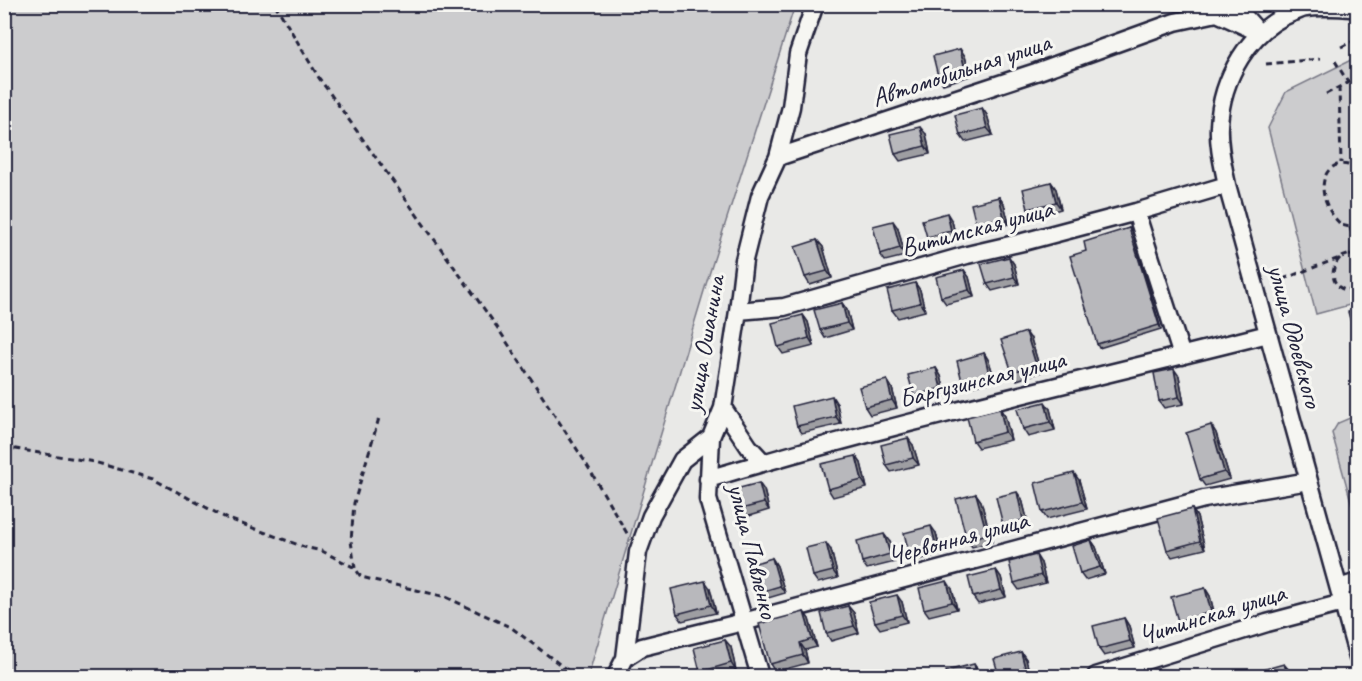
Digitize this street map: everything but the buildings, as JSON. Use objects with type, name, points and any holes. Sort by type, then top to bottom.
[{"type":"street","name":"улица Ошанина","points":[[616,676],[625,658],[638,552],[651,516],[682,460],[711,437],[723,408],[744,260],[760,196],[778,157],[791,107],[798,54],[815,4]]},
{"type":"street","points":[[1233,4],[1260,33]]},
{"type":"street","name":"улица Одоевского","points":[[1357,653],[1227,185],[1220,151],[1219,124],[1224,95],[1242,55],[1260,33],[1279,18],[1307,8],[1358,9]]},
{"type":"street","name":"Автомобильная улица","points":[[778,157],[1036,72],[1174,22],[1217,13],[1260,33]]},
{"type":"street","name":"Витимская улица","points":[[738,311],[784,307],[967,255],[1137,212],[1227,185]]},
{"type":"street","points":[[1137,212],[1182,356]]},
{"type":"street","name":"Баргузинская улица","points":[[708,479],[763,462],[1008,398],[1268,334]]},
{"type":"street","points":[[723,408],[749,447],[763,462]]},
{"type":"street","name":"улица Павленко","points":[[711,437],[708,499],[760,676]]},
{"type":"street","name":"Червонная улица","points":[[625,658],[642,647],[1204,499],[1309,481]]},
{"type":"street","name":"Читинская улица","points":[[1096,676],[1267,623],[1341,596],[1358,582]]},
{"type":"path","points":[[275,4],[319,78],[497,327],[584,460],[638,552]]},
{"type":"path","points":[[1341,47],[1358,39]]},
{"type":"path","points":[[1266,64],[1320,59]]},
{"type":"path","points":[[1335,61],[1358,99]]},
{"type":"path","points":[[1326,94],[1358,76]]},
{"type":"path","points":[[1338,87],[1341,163]]},
{"type":"path","points":[[1358,169],[1341,163],[1337,164],[1328,171],[1324,183],[1326,204],[1335,218],[1341,225],[1350,227],[1358,225]]},
{"type":"path","points":[[1283,279],[1357,251],[1350,227]]},
{"type":"path","points":[[1358,256],[1344,255],[1333,268],[1334,280],[1342,288],[1347,291],[1358,289]]},
{"type":"path","points":[[379,418],[354,503],[351,541],[355,567],[361,577],[446,597],[512,628],[575,676]]},
{"type":"path","points":[[4,447],[94,462],[153,478],[226,518],[304,547],[322,551],[355,567]]},
{"type":"shaded area","points":[[4,5],[795,5],[707,281],[588,676],[5,676]]},
{"type":"shaded area","points":[[1357,57],[1357,303],[1316,314],[1268,128],[1286,92]]},
{"type":"shaded area","points":[[1358,415],[1357,523],[1332,433],[1338,423]]}]
